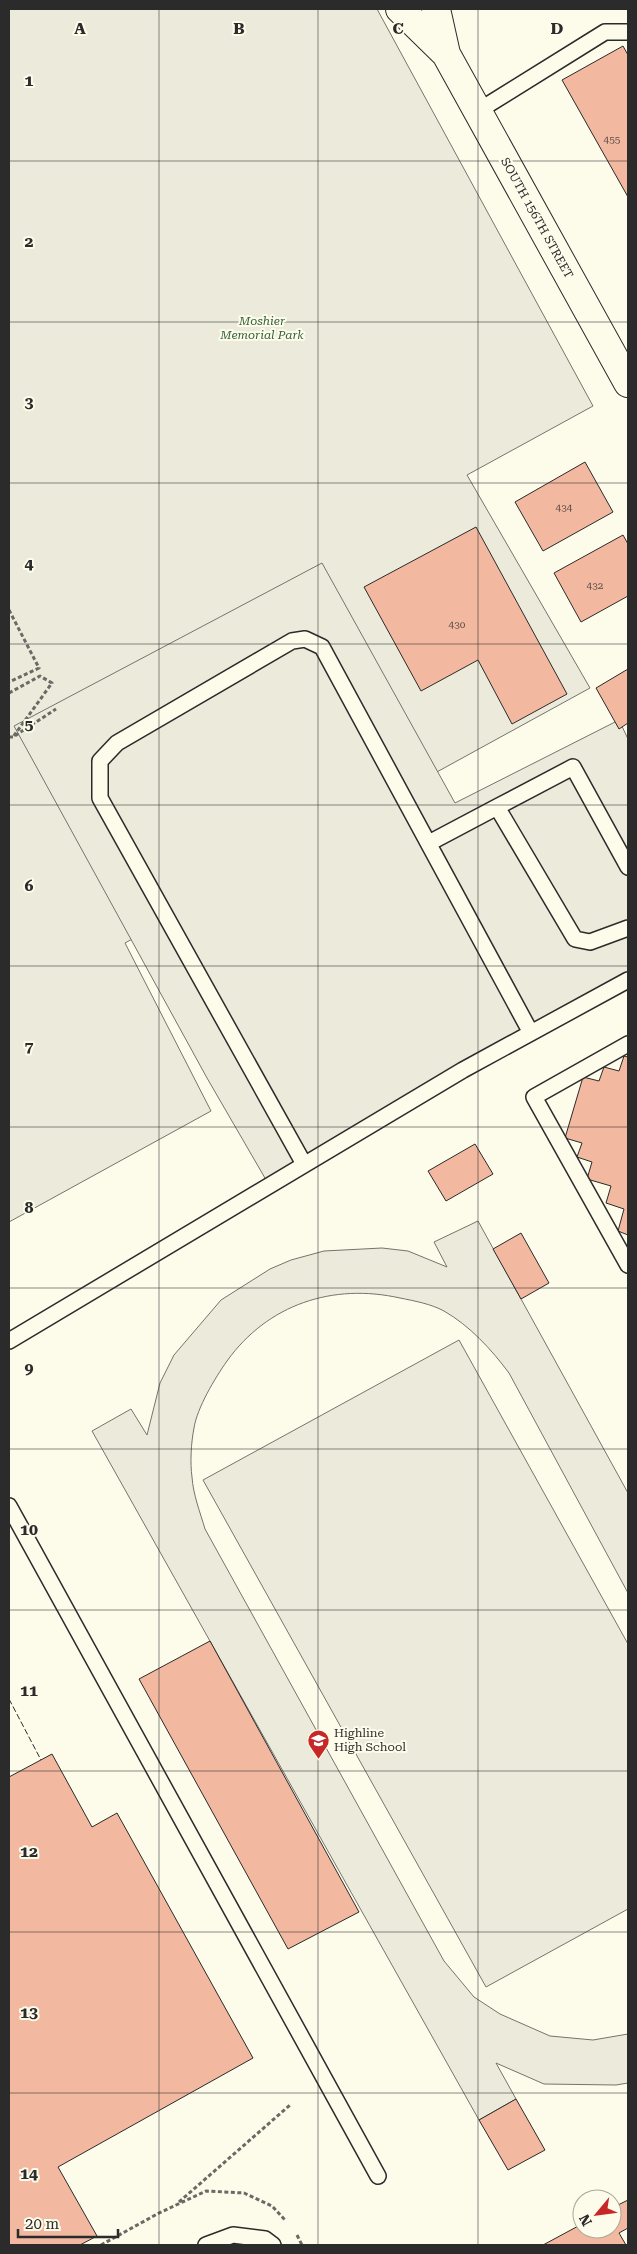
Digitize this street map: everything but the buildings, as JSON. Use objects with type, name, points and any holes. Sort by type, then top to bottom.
[{"type":"main road","name":"SOUTH 156TH STREET","points":[[400,9],[446,54],[628,383]]},
{"type":"main road","name":"SOUTH 156TH STREET","points":[[436,9],[446,54]]},
{"type":"lane","points":[[478,111],[606,32],[628,32]]},
{"type":"lane","points":[[304,1164],[100,798],[100,761],[117,743],[292,640],[305,638],[322,647],[430,843],[531,1033]]},
{"type":"lane","points":[[430,843],[572,767],[628,867]]},
{"type":"lane","points":[[497,807],[575,939],[590,942],[628,928]]},
{"type":"lane","points":[[9,1341],[463,1070],[628,980]]},
{"type":"lane","points":[[628,1044],[534,1097],[628,1265]]},
{"type":"lane","points":[[9,1506],[378,2176]]},
{"type":"lane","points":[[206,2245],[233,2235],[265,2239],[273,2245]]},
{"type":"path","points":[[9,611],[39,668],[9,682]]},
{"type":"path","points":[[9,693],[40,676],[52,683],[11,737]]},
{"type":"path","points":[[11,737],[56,709]]},
{"type":"path","points":[[174,2206],[290,2105]]},
{"type":"path","points":[[101,2245],[206,2191],[244,2193],[272,2206],[287,2223]]},
{"type":"path","points":[[293,2230],[302,2245]]},
{"type":"green space","name":"Moshier Memorial Park","points":[[9,9],[377,9],[593,406],[467,475],[590,688],[125,943],[211,1111],[9,1222]]},
{"type":"green space","points":[[478,1221],[628,1493],[628,1593],[509,1373],[495,1355],[471,1331],[454,1317],[428,1305],[375,1294],[327,1296],[304,1302],[282,1312],[262,1325],[243,1341],[227,1361],[207,1393],[196,1420],[192,1440],[191,1471],[197,1503],[205,1529],[444,1961],[474,1997],[500,2014],[550,2036],[593,2040],[628,2034],[628,2083],[616,2085],[544,2084],[496,2063],[516,2099],[479,2120],[92,1431],[131,1409],[147,1435],[160,1383],[174,1355],[221,1300],[270,1269],[291,1260],[324,1251],[382,1248],[408,1251],[447,1267],[434,1242]]},
{"type":"green space","points":[[459,1340],[628,1644],[628,1909],[486,1987],[203,1480]]},
{"type":"shaded area","points":[[322,563],[455,803],[619,720],[628,739],[628,978],[269,1185],[207,1078],[14,726]]},
{"type":"fence","points":[[9,1699],[41,1760]]},
{"type":"place","name":"Highline High School","points":[[318,1759]]}]
